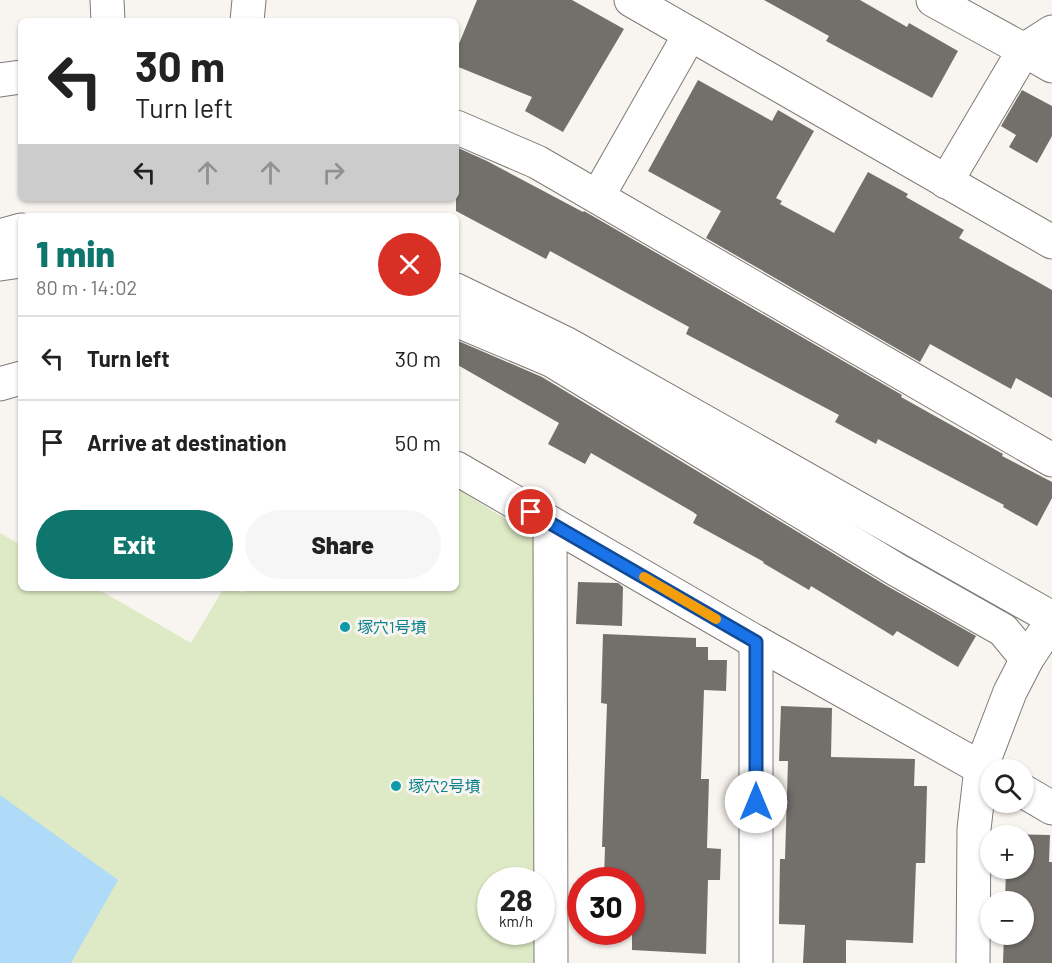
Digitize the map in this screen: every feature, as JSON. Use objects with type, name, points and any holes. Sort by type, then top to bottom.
[{"type":"street","points":[[107,0],[108,18]]},
{"type":"street","points":[[247,18],[249,0]]},
{"type":"street","points":[[631,0],[1052,242]]},
{"type":"street","points":[[933,0],[1038,58]]},
{"type":"street","points":[[946,182],[1038,58],[1052,32]]},
{"type":"street","points":[[598,196],[690,33]]},
{"type":"street","points":[[0,80],[18,77]]},
{"type":"street","points":[[459,128],[537,162],[598,196],[1052,460]]},
{"type":"street","points":[[0,236],[18,231]]},
{"type":"street","points":[[0,264],[18,261]]},
{"type":"street","points":[[459,291],[567,344],[1052,619],[1010,692],[989,759]]},
{"type":"street","points":[[459,321],[551,360],[897,570],[1002,630],[1027,659]]},
{"type":"street","points":[[0,384],[18,379]]},
{"type":"street","points":[[459,470],[756,642],[980,767]]},
{"type":"street","points":[[550,523],[551,963]]},
{"type":"street","points":[[756,642],[756,963]]},
{"type":"street","points":[[1034,797],[1052,807]]},
{"type":"street","points":[[973,963],[974,830],[980,800]]},
{"type":"green space","points":[[459,490],[531,535],[538,547],[534,655],[534,867],[477,867],[477,945],[534,945],[534,963],[0,963],[0,533],[18,543],[18,591],[101,591],[191,643],[222,591],[243,593],[246,591],[459,591]]},
{"type":"water","points":[[0,795],[118,880],[71,963],[0,963]]},
{"type":"building","points":[[477,0],[572,0],[624,29],[563,132],[525,111],[532,97],[459,67],[459,44]]},
{"type":"building","points":[[764,0],[860,0],[907,27],[909,23],[958,51],[932,98],[826,41],[829,36]]},
{"type":"building","points":[[698,80],[772,121],[778,110],[814,131],[776,198],[782,201],[780,204],[834,233],[868,172],[908,194],[906,197],[964,230],[959,238],[1052,290],[1052,398],[1016,378],[1011,389],[930,344],[920,362],[706,238],[721,211],[648,171]]},
{"type":"building","points":[[1022,90],[1052,106],[1052,136],[1037,163],[1009,147],[1016,135],[1001,126]]},
{"type":"building","points":[[459,148],[584,211],[902,395],[901,397],[1003,454],[1002,456],[1052,482],[1052,498],[1037,526],[1003,507],[1004,505],[878,439],[876,444],[835,422],[839,415],[686,334],[689,327],[550,251],[546,259],[456,211],[456,201],[459,201]]},
{"type":"building","points":[[459,341],[542,377],[887,586],[976,636],[958,667],[897,631],[893,636],[811,586],[809,590],[693,523],[697,515],[693,512],[591,453],[585,464],[548,444],[559,423],[459,366]]},
{"type":"building","points":[[578,582],[618,583],[623,587],[622,626],[576,624]]},
{"type":"building","points":[[603,634],[696,638],[696,647],[708,647],[708,660],[727,660],[726,691],[704,690],[701,779],[709,779],[707,848],[721,849],[720,880],[708,880],[706,954],[632,950],[632,945],[645,945],[645,867],[604,867],[605,847],[602,847],[607,704],[601,703]]},
{"type":"building","points":[[781,706],[832,708],[831,757],[915,759],[914,786],[927,786],[925,863],[916,863],[913,943],[846,940],[846,963],[803,963],[805,925],[779,924],[780,859],[785,859],[788,761],[779,761]]},
{"type":"building","points":[[1034,835],[1050,835],[1052,963],[1003,963],[1004,945],[1034,945],[1034,891],[1005,891],[1006,879],[1034,879]]},
{"type":"slow traffic","points":[[644,577],[716,619]]},
{"type":"place","name":"塚穴1号墳","points":[[345,627]]},
{"type":"place","name":"塚穴2号墳","points":[[396,786]]},
{"type":"route","points":[[531,512],[756,642],[756,802]]}]
